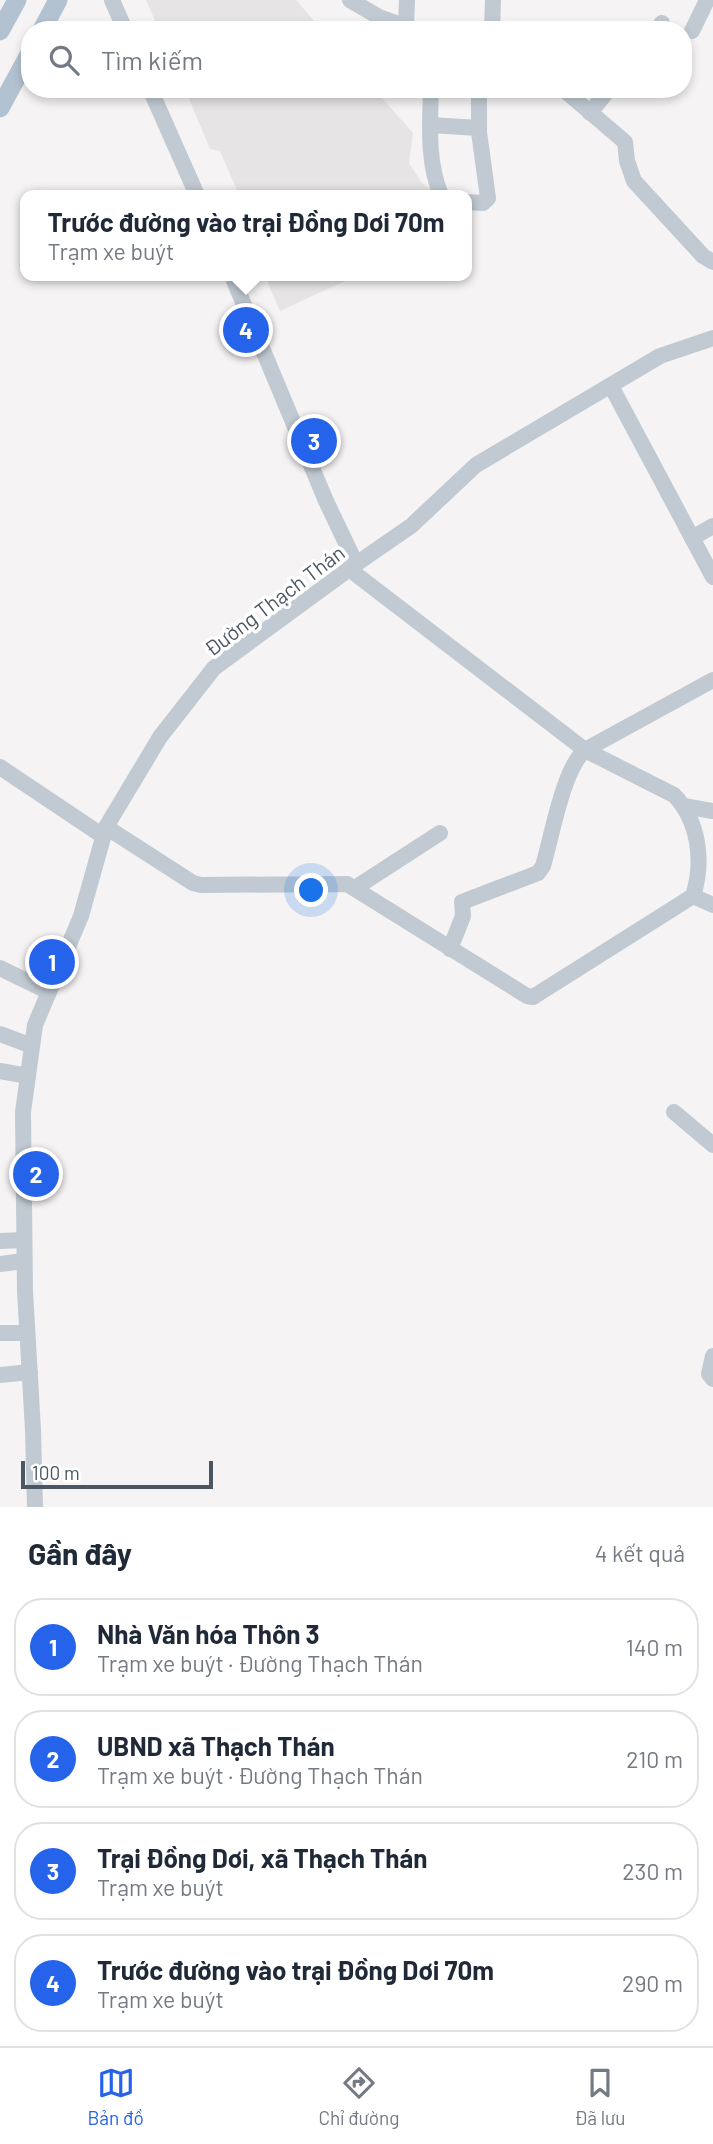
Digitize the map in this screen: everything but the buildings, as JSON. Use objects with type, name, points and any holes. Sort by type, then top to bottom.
[{"type":"main road","points":[[0,32],[17,0]]},
{"type":"main road","points":[[47,21],[58,0]]},
{"type":"main road","points":[[0,108],[21,69]]},
{"type":"street","points":[[112,0],[121,21]]},
{"type":"street","points":[[350,0],[392,21]]},
{"type":"street","points":[[407,0],[410,21]]},
{"type":"street","points":[[493,21],[494,0]]},
{"type":"street","points":[[692,31],[707,0]]},
{"type":"street","points":[[154,98],[195,190]]},
{"type":"street","points":[[431,98],[430,125],[439,190]]},
{"type":"street","points":[[472,202],[483,203],[488,198],[479,128],[479,98]]},
{"type":"street","points":[[490,98],[488,138],[499,203]]},
{"type":"street","points":[[573,98],[625,142],[627,162],[634,181],[703,256],[713,262]]},
{"type":"street","points":[[590,113],[602,98]]},
{"type":"street","points":[[430,125],[479,128]]},
{"type":"street","points":[[0,767],[193,883],[338,883],[355,888],[527,996],[533,997],[693,895],[698,880],[699,856],[695,831],[684,806],[674,795],[585,750],[352,567],[234,281]]},
{"type":"street","name":"Đường Thạch Thán","points":[[35,1507],[24,1261],[23,1112],[35,1025],[81,916],[105,831],[160,737],[214,668],[411,526],[476,465],[660,356],[713,338]]},
{"type":"street","points":[[611,386],[713,578]]},
{"type":"street","points":[[692,538],[713,526]]},
{"type":"street","points":[[450,949],[463,916],[462,902],[538,873],[544,866],[573,764],[585,750],[713,680]]},
{"type":"street","points":[[684,806],[713,811]]},
{"type":"street","points":[[355,888],[440,833]]},
{"type":"street","points":[[693,895],[713,905]]},
{"type":"street","points":[[0,968],[48,992]]},
{"type":"street","points":[[0,1034],[32,1046]]},
{"type":"street","points":[[0,1071],[28,1076]]},
{"type":"street","points":[[674,1112],[713,1145]]},
{"type":"street","points":[[0,1241],[24,1240]]},
{"type":"street","points":[[0,1264],[24,1261]]},
{"type":"street","points":[[0,1333],[27,1332]]},
{"type":"street","points":[[713,1356],[709,1374],[713,1379]]},
{"type":"street","points":[[0,1375],[30,1371]]},
{"type":"shaded area","points":[[146,0],[296,0],[314,21],[155,21]]},
{"type":"shaded area","points":[[189,98],[382,98],[413,133],[409,163],[422,183],[431,190],[237,190],[220,151],[210,149]]},
{"type":"shaded area","points":[[267,281],[345,281],[280,311]]},
{"type":"place","name":"Trước đường vào trại Đồng Dơi 70m","points":[[246,330]]},
{"type":"place","name":"Trại Đồng Dơi, xã Thạch Thán","points":[[314,441]]},
{"type":"place","name":"Nhà Văn hóa Thôn 3","points":[[52,962]]},
{"type":"place","name":"UBND xã Thạch Thán","points":[[36,1174]]}]
